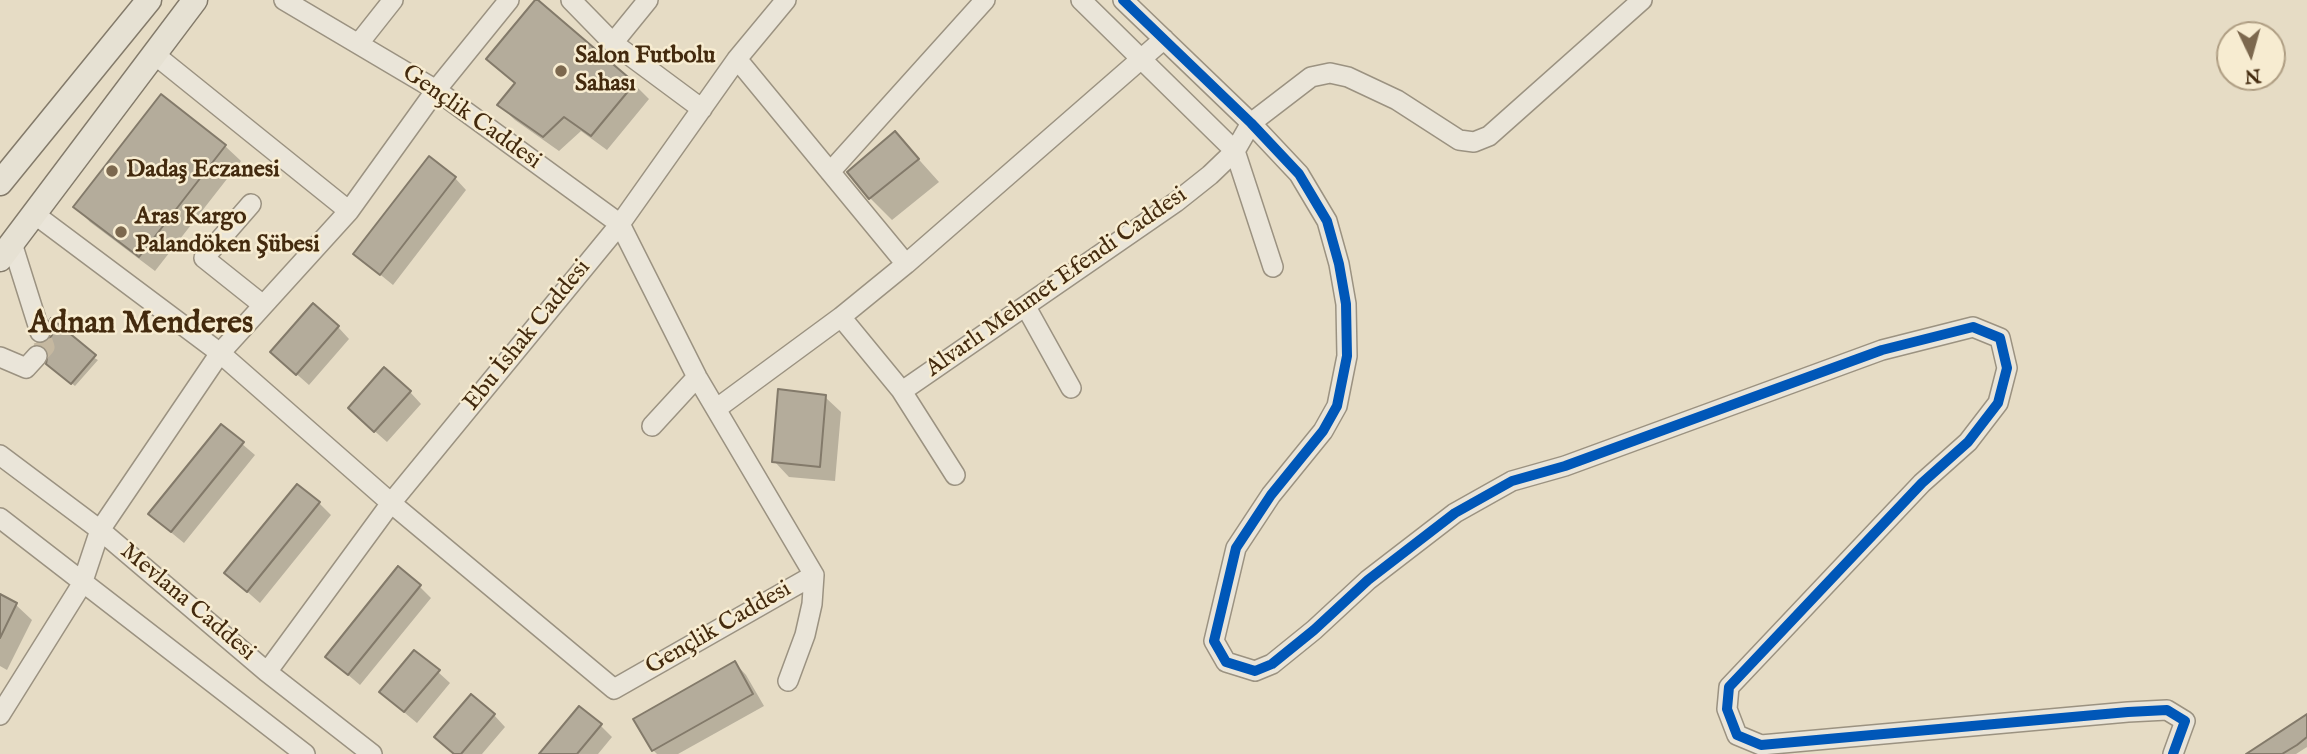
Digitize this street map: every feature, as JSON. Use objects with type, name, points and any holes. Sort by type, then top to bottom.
[{"type":"main road","points":[[0,183],[149,0]]},
{"type":"main road","points":[[6,251],[195,0]]},
{"type":"street","name":"Gençlik Caddesi","points":[[33,214],[220,354],[391,503],[614,689],[814,575],[698,377],[620,224],[436,90],[284,0]]},
{"type":"street","points":[[359,43],[393,0]]},
{"type":"street","points":[[0,715],[82,584],[100,530],[220,354],[348,211],[436,90],[509,0]]},
{"type":"street","points":[[572,0],[613,43],[702,109]]},
{"type":"street","points":[[613,43],[648,0]]},
{"type":"street","name":"Ebu İshak Caddesi","points":[[267,672],[391,503],[620,224],[737,59],[786,0]]},
{"type":"street","points":[[830,172],[985,0]]},
{"type":"street","points":[[1081,0],[1235,151],[1273,267]]},
{"type":"street","points":[[1124,0],[1251,123],[1299,174],[1327,221],[1339,264],[1346,304],[1347,356],[1336,405],[1323,430],[1270,495],[1236,548],[1214,641],[1226,662],[1255,671],[1272,664],[1368,580],[1455,513],[1512,481],[1577,461],[1882,350],[1973,327],[2000,338],[2007,368],[1998,402],[1968,442],[1922,483],[1729,687],[1727,709],[1737,735],[1761,745],[2167,710],[2185,721],[2173,754]]},
{"type":"street","points":[[1251,123],[1311,77],[1330,73],[1348,77],[1397,100],[1459,140],[1475,142],[1489,136],[1642,0]]},
{"type":"street","points":[[716,409],[841,317],[906,264],[1144,60],[1164,39]]},
{"type":"street","points":[[154,54],[348,211]]},
{"type":"street","points":[[737,59],[906,264]]},
{"type":"street","name":"Alvarlı Mehmet Efendi Caddesi","points":[[841,317],[901,390],[908,387],[1210,176],[1235,151],[1251,123]]},
{"type":"street","points":[[251,204],[204,258],[263,305]]},
{"type":"street","points":[[6,251],[40,331]]},
{"type":"street","points":[[1026,307],[1071,388]]},
{"type":"street","points":[[0,357],[26,368],[37,356]]},
{"type":"street","points":[[652,426],[698,377]]},
{"type":"street","points":[[901,390],[955,475]]},
{"type":"street","name":"Mevlana Caddesi","points":[[0,454],[100,530],[267,672],[372,754]]},
{"type":"street","name":"Mevlana Caddesi","points":[[0,518],[305,754]]},
{"type":"street","points":[[788,681],[805,635],[812,604],[814,575]]},
{"type":"building","name":"Salon Futbolu Sahası","points":[[535,0],[635,83],[591,136],[564,117],[543,137],[497,105],[515,83],[486,59]]},
{"type":"building","points":[[161,94],[226,145],[139,257],[73,207]]},
{"type":"building","points":[[895,131],[919,159],[869,199],[847,172]]},
{"type":"building","points":[[429,156],[456,177],[380,275],[353,254]]},
{"type":"building","points":[[313,303],[339,326],[296,375],[270,352]]},
{"type":"building","points":[[51,318],[96,355],[71,384],[46,364],[48,352],[39,344],[48,341],[52,335],[49,321]]},
{"type":"building","points":[[384,367],[411,391],[374,432],[348,408]]},
{"type":"building","points":[[778,389],[826,395],[820,467],[772,462]]},
{"type":"building","points":[[221,424],[244,442],[171,532],[148,514]]},
{"type":"building","points":[[297,484],[320,502],[247,592],[224,573]]},
{"type":"building","points":[[398,566],[421,585],[348,675],[325,657]]},
{"type":"building","points":[[0,594],[17,603],[0,638]]},
{"type":"building","points":[[414,650],[440,670],[404,712],[379,692]]},
{"type":"building","points":[[735,661],[753,694],[652,751],[633,719]]},
{"type":"building","points":[[471,694],[495,714],[461,754],[454,754],[434,737]]},
{"type":"building","points":[[579,706],[602,724],[577,754],[539,754]]},
{"type":"building","points":[[2307,714],[2307,737],[2297,745],[2282,754],[2246,754]]},
{"type":"tunnel","points":[[37,356],[45,347],[40,332]]},
{"type":"cycle path","points":[[1123,0],[1251,123],[1299,174],[1327,221],[1339,264],[1346,304],[1347,356],[1337,406],[1323,431],[1271,495],[1236,548],[1214,641],[1226,662],[1255,671],[1272,664],[1368,580],[1455,513],[1512,481],[1565,466],[1882,350],[1973,327],[2000,338],[2007,368],[1998,403],[1968,442],[1922,483],[1729,687],[1727,709],[1737,735],[1761,745],[2167,710],[2185,721],[2173,754]]},
{"type":"place","name":"Salon Futbolu Sahası","points":[[561,71]]},
{"type":"place","name":"Dadaş Eczanesi","points":[[112,171]]},
{"type":"place","name":"Aras Kargo Palandöken Şübesi","points":[[121,232]]},
{"type":"district","name":"Adnan Menderes","points":[[141,325]]}]
